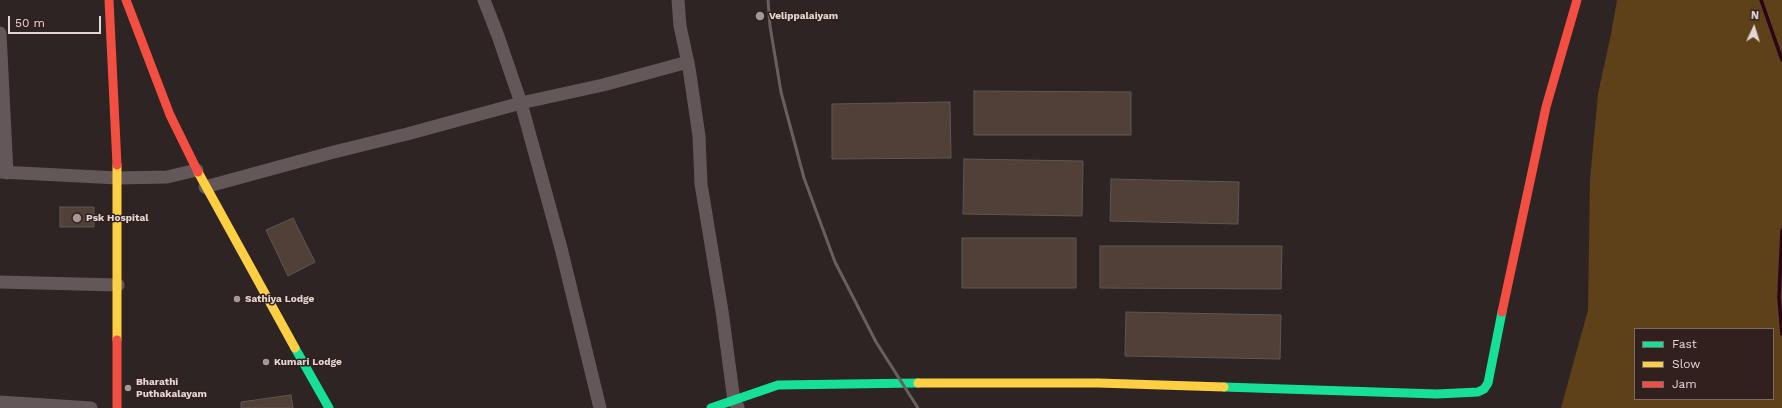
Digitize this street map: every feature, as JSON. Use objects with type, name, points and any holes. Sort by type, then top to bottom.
[{"type":"street","points":[[110,0],[118,178],[117,408]]},
{"type":"street","points":[[126,0],[170,115],[206,187],[329,408]]},
{"type":"street","points":[[484,0],[521,103],[561,248],[600,408]]},
{"type":"street","points":[[678,0],[680,26],[688,62],[699,136],[701,184],[736,404]]},
{"type":"street","points":[[711,408],[736,404],[778,385],[903,384],[936,382],[1098,383],[1360,392],[1474,393],[1484,389],[1488,383],[1546,107],[1560,55],[1578,0]]},
{"type":"street","points":[[0,33],[3,173],[118,178],[167,177],[198,170]]},
{"type":"street","points":[[206,187],[521,103],[604,85],[688,62]]},
{"type":"street","points":[[0,282],[118,285]]},
{"type":"street","points":[[0,402],[91,408]]},
{"type":"shaded area","points":[[1617,0],[1782,0],[1782,408],[1561,408],[1588,310],[1590,180],[1598,94]]},
{"type":"building","points":[[974,91],[1131,92],[1131,135],[974,135]]},
{"type":"building","points":[[950,102],[951,158],[832,159],[832,104]]},
{"type":"building","points":[[964,159],[1083,161],[1082,216],[963,214]]},
{"type":"building","points":[[1111,179],[1239,182],[1238,224],[1110,221]]},
{"type":"building","points":[[60,207],[94,207],[94,227],[60,227]]},
{"type":"building","points":[[293,218],[315,262],[288,276],[266,230]]},
{"type":"building","points":[[962,238],[1076,238],[1076,288],[962,288]]},
{"type":"building","points":[[1100,246],[1282,246],[1281,289],[1100,288]]},
{"type":"building","points":[[1126,312],[1281,315],[1280,359],[1125,356]]},
{"type":"building","points":[[291,395],[293,408],[241,408],[241,402]]},
{"type":"waterway","points":[[1761,0],[1782,60]]},
{"type":"waterway","points":[[1782,230],[1779,297],[1782,334]]},
{"type":"railway","points":[[768,0],[770,26],[781,92],[804,178],[835,262],[876,342],[918,408]]},
{"type":"traffic: fast","points":[[1224,387],[1437,394],[1478,392],[1484,389],[1488,383],[1502,312]]},
{"type":"traffic: fast","points":[[295,348],[329,408]]},
{"type":"traffic: fast","points":[[711,408],[778,385],[918,383]]},
{"type":"traffic: slow","points":[[117,165],[117,340]]},
{"type":"traffic: slow","points":[[198,172],[295,348]]},
{"type":"traffic: slow","points":[[918,383],[1098,383],[1224,387]]},
{"type":"traffic: jam","points":[[109,0],[117,165]]},
{"type":"traffic: jam","points":[[126,0],[170,115],[198,172]]},
{"type":"traffic: jam","points":[[1502,312],[1546,107],[1577,0]]},
{"type":"traffic: jam","points":[[117,340],[117,408]]},
{"type":"place","name":"Velippalaiyam","points":[[760,16]]},
{"type":"place","name":"Psk Hospital","points":[[77,218]]},
{"type":"place","name":"Sathiya Lodge","points":[[237,299]]},
{"type":"place","name":"Kumari Lodge","points":[[266,362]]},
{"type":"place","name":"Bharathi Puthakalayam","points":[[128,388]]}]
